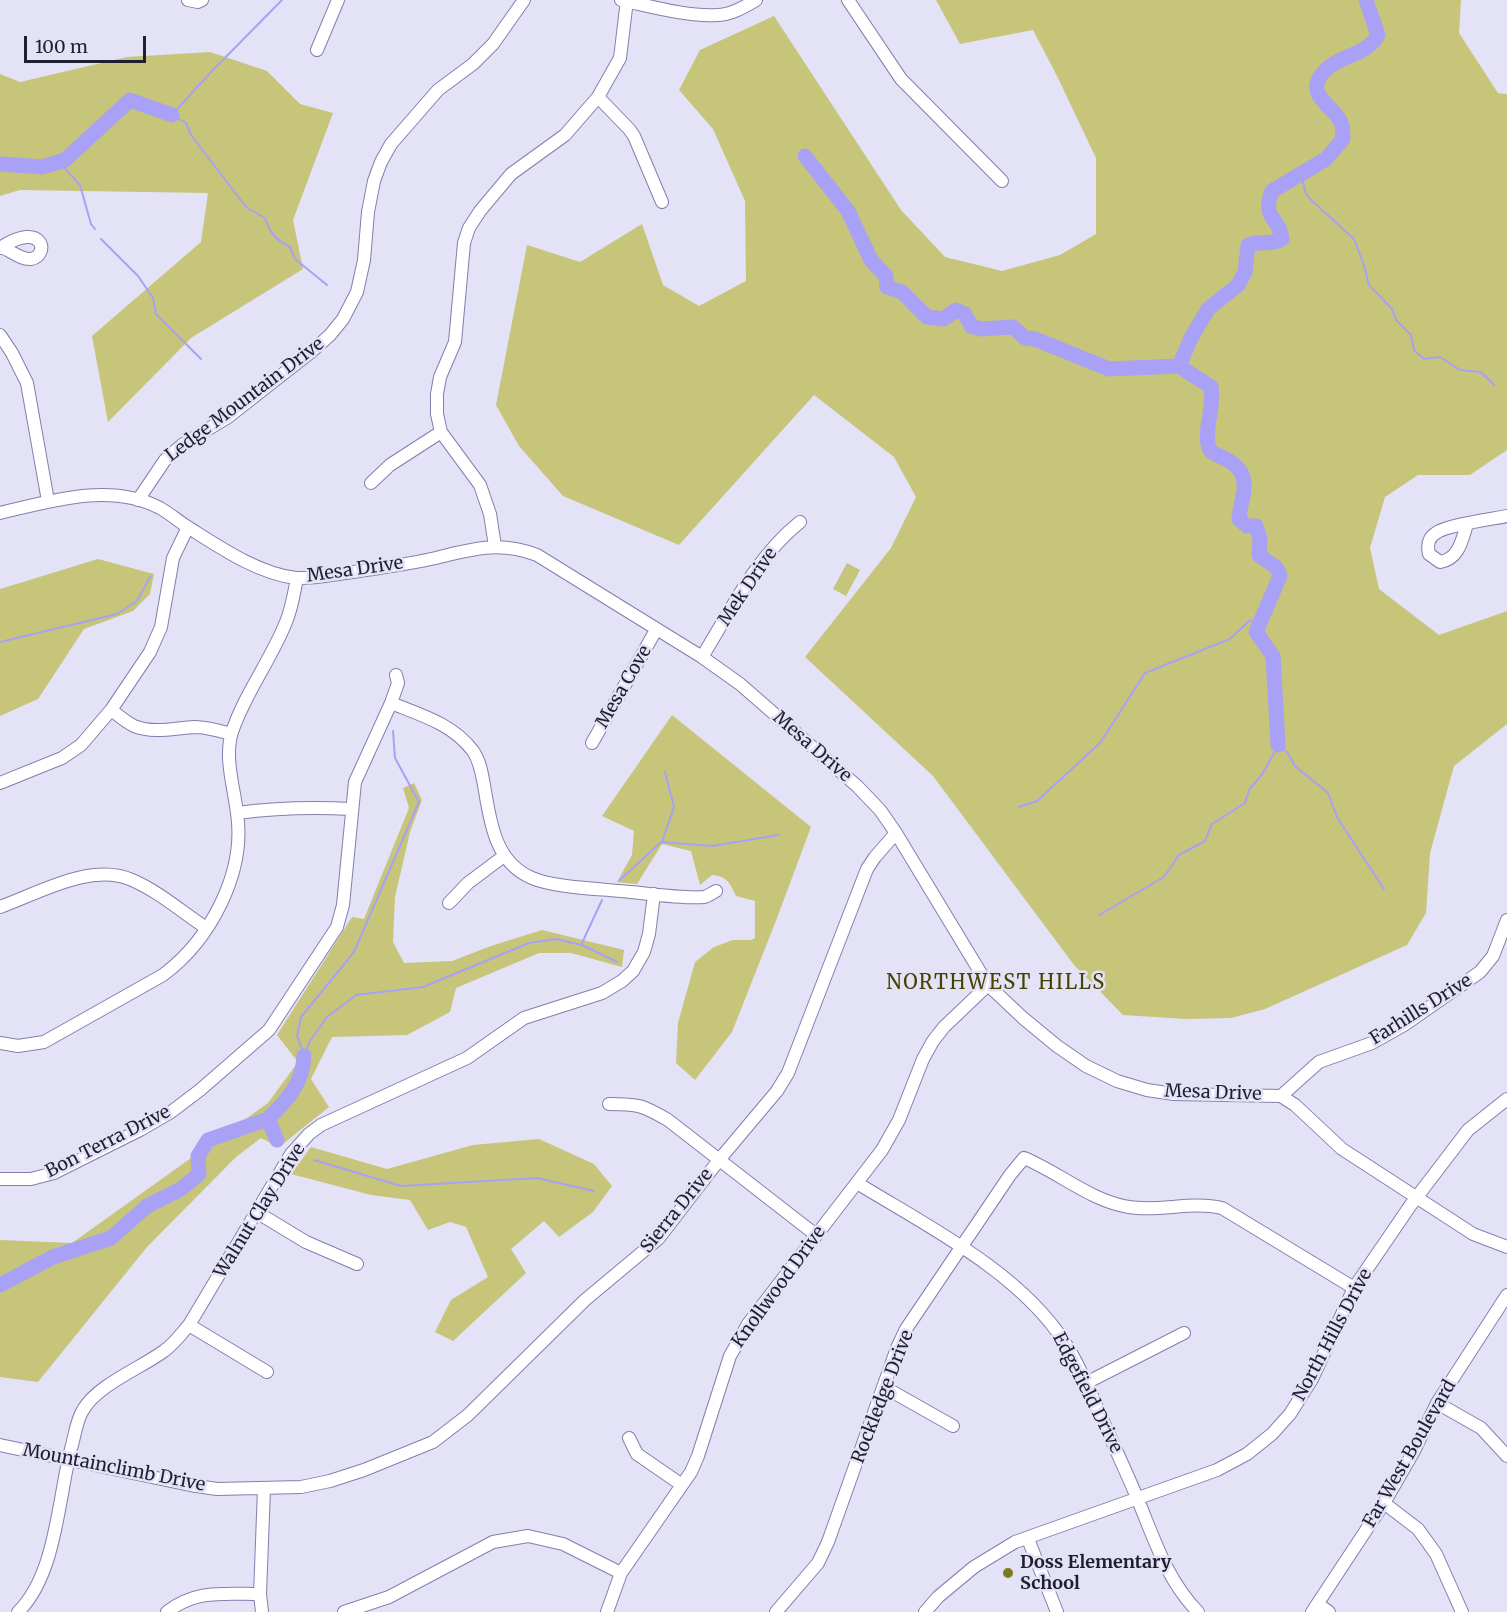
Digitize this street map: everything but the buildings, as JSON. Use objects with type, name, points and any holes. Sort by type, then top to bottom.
[{"type":"street","points":[[188,0],[198,2],[202,0]]},
{"type":"street","points":[[317,50],[338,0]]},
{"type":"street","name":"Ledge Mountain Drive","points":[[138,500],[165,460],[182,445],[228,417],[311,352],[337,327],[357,292],[364,260],[368,212],[374,181],[391,144],[438,90],[472,64],[493,44],[524,0]]},
{"type":"street","points":[[495,546],[490,514],[480,484],[441,432],[437,414],[436,394],[440,377],[455,342],[465,243],[469,228],[511,174],[565,135],[598,97],[620,58],[624,0],[688,13],[717,15],[739,10],[756,0]]},
{"type":"street","points":[[848,0],[901,79],[1002,181]]},
{"type":"street","points":[[598,97],[634,136],[662,202]]},
{"type":"street","points":[[0,335],[27,383],[48,501]]},
{"type":"street","points":[[371,483],[390,465],[441,432]]},
{"type":"street","name":"Mesa Drive","points":[[0,513],[48,501],[94,495],[112,495],[138,500],[160,508],[257,568],[297,578],[379,568],[495,546],[537,555],[702,657],[740,684],[842,772],[880,810],[896,833],[988,985],[1057,1046],[1086,1066],[1117,1081],[1147,1090],[1174,1094],[1281,1096],[1295,1105],[1342,1149],[1473,1234],[1507,1247]]},
{"type":"street","points":[[1467,524],[1507,516]]},
{"type":"street","name":"Mek Drive","points":[[702,657],[765,556],[782,536],[800,522]]},
{"type":"street","points":[[0,783],[62,758],[81,745],[111,710],[150,652],[161,627],[173,558],[188,527]]},
{"type":"street","points":[[0,1043],[18,1046],[32,1045],[54,1038],[163,975],[185,955],[206,928],[225,896],[234,868],[239,831],[229,754],[231,734],[286,622],[297,578]]},
{"type":"street","name":"Mesa Cove","points":[[592,743],[656,630]]},
{"type":"street","name":"Bon Terra Drive","points":[[0,1179],[31,1179],[54,1173],[140,1130],[171,1112],[200,1090],[269,1030],[337,927],[344,905],[355,782],[392,703],[398,683],[396,675]]},
{"type":"street","points":[[392,703],[449,728],[475,753],[481,770],[493,832],[504,856],[519,871],[532,878],[556,883],[654,894],[706,897],[716,891]]},
{"type":"street","points":[[111,710],[134,725],[147,729],[167,731],[195,727],[210,728],[231,734]]},
{"type":"street","points":[[237,813],[314,807],[351,809]]},
{"type":"street","name":"Sierra Drive","points":[[264,1489],[301,1487],[330,1481],[433,1442],[468,1415],[585,1300],[658,1239],[719,1160],[777,1091],[788,1073],[867,869],[874,857],[896,833]]},
{"type":"street","points":[[449,903],[468,883],[504,856]]},
{"type":"street","points":[[0,907],[78,878],[118,875],[146,887],[206,928]]},
{"type":"street","name":"Walnut Clay Drive","points":[[18,1612],[32,1597],[44,1573],[68,1459],[82,1410],[90,1401],[175,1342],[189,1324],[291,1154],[309,1134],[321,1125],[467,1058],[524,1018],[602,993],[622,981],[633,971],[644,951],[649,934],[654,894]]},
{"type":"street","name":"Farhills Drive","points":[[1281,1096],[1319,1062],[1385,1036],[1480,972],[1493,956],[1507,920]]},
{"type":"street","name":"Knollwood Drive","points":[[607,1612],[621,1573],[691,1472],[730,1356],[748,1324],[882,1150],[899,1120],[923,1059],[933,1041],[944,1027],[988,985]]},
{"type":"street","name":"North Hills Drive","points":[[925,1612],[938,1597],[974,1567],[1015,1542],[1217,1470],[1247,1454],[1272,1434],[1290,1414],[1312,1379],[1354,1288],[1416,1198],[1468,1130],[1507,1099]]},
{"type":"street","points":[[609,1104],[633,1104],[646,1107],[668,1120],[816,1235]]},
{"type":"street","name":"Rockledge Drive","points":[[776,1612],[818,1563],[842,1505],[897,1348],[906,1329],[1010,1175],[1024,1158],[1113,1204],[1144,1209],[1211,1206],[1222,1208],[1354,1288]]},
{"type":"street","name":"Edgefield Drive","points":[[857,1183],[961,1248],[1013,1284],[1034,1303],[1066,1344],[1138,1499],[1167,1572],[1198,1612]]},
{"type":"street","points":[[258,1212],[306,1242],[357,1264]]},
{"type":"street","name":"Far West Boulevard","points":[[1315,1608],[1384,1503],[1414,1451],[1437,1403],[1507,1295]]},
{"type":"street","points":[[189,1324],[267,1372]]},
{"type":"street","points":[[1086,1383],[1184,1334]]},
{"type":"street","points":[[884,1387],[953,1426]]},
{"type":"street","points":[[1437,1403],[1480,1428],[1507,1456]]},
{"type":"street","points":[[629,1438],[637,1454],[682,1485]]},
{"type":"street","name":"Mountainclimb Drive","points":[[0,1445],[190,1485],[264,1489]]},
{"type":"street","points":[[262,1612],[260,1594],[264,1489]]},
{"type":"street","points":[[1384,1503],[1418,1529],[1436,1554],[1462,1612]]},
{"type":"street","points":[[344,1612],[389,1597],[493,1542],[528,1536],[563,1544],[621,1573]]},
{"type":"street","points":[[1028,1539],[1057,1612]]},
{"type":"street","points":[[167,1612],[191,1597],[210,1594],[260,1594]]},
{"type":"street","points":[[1315,1608],[1329,1612]]},
{"type":"shaded area","points":[[936,0],[1461,0],[1459,33],[1498,93],[1507,94],[1507,450],[1470,475],[1418,475],[1385,497],[1370,548],[1379,589],[1439,635],[1507,611],[1507,724],[1454,766],[1430,853],[1426,913],[1407,945],[1265,1009],[1231,1018],[1186,1019],[1123,1015],[1074,965],[933,776],[805,657],[891,548],[916,497],[894,457],[814,395],[679,545],[563,496],[519,446],[496,405],[527,245],[580,262],[642,224],[663,285],[699,306],[746,281],[745,201],[713,129],[679,90],[700,50],[774,16],[901,210],[945,257],[1002,271],[1060,255],[1096,234],[1096,158],[1033,30],[960,44]]},
{"type":"shaded area","points":[[210,52],[267,71],[300,104],[333,113],[293,220],[303,269],[191,338],[108,422],[92,336],[201,242],[208,193],[20,190],[0,196],[0,74],[20,82],[127,57]]},
{"type":"shaded area","points":[[98,559],[154,574],[150,594],[133,611],[84,629],[38,699],[0,716],[0,589]]},
{"type":"shaded area","points":[[847,563],[860,570],[846,596],[833,589]]},
{"type":"shaded area","points":[[672,715],[811,827],[732,1032],[695,1080],[676,1063],[678,1023],[695,962],[714,947],[733,940],[755,938],[755,901],[736,896],[732,887],[721,877],[712,875],[700,885],[691,851],[662,844],[637,884],[617,882],[632,855],[634,831],[602,816]]},
{"type":"shaded area","points":[[414,783],[422,800],[410,832],[395,897],[393,942],[404,963],[452,961],[542,930],[624,950],[622,967],[571,953],[539,953],[456,988],[450,1012],[407,1035],[332,1037],[311,1079],[329,1107],[279,1147],[261,1138],[236,1157],[147,1247],[38,1382],[0,1377],[0,1240],[72,1243],[268,1103],[298,1062],[277,1035],[352,917],[364,919],[409,808],[403,788]]},
{"type":"shaded area","points":[[539,1139],[594,1164],[612,1186],[593,1212],[559,1237],[544,1221],[511,1249],[526,1273],[453,1341],[435,1332],[451,1300],[488,1277],[466,1227],[450,1222],[428,1230],[410,1200],[371,1195],[291,1174],[311,1147],[387,1169],[473,1145]]},
{"type":"waterway","points":[[282,0],[172,115],[186,123],[191,135],[246,207],[265,218],[274,236],[290,247],[295,259],[327,285]]},
{"type":"waterway","points":[[1278,745],[1273,656],[1256,632],[1280,576],[1277,568],[1259,555],[1260,539],[1256,526],[1247,526],[1239,519],[1244,486],[1242,474],[1233,463],[1209,448],[1207,434],[1212,402],[1211,387],[1179,366],[1191,338],[1208,309],[1238,285],[1245,272],[1248,245],[1282,239],[1281,232],[1270,213],[1269,200],[1272,191],[1326,159],[1343,139],[1342,125],[1319,95],[1317,82],[1329,67],[1366,48],[1378,35],[1366,0]]},
{"type":"waterway","points":[[0,164],[42,167],[65,160],[130,100],[172,115]]},
{"type":"waterway","points":[[805,156],[848,211],[871,260],[886,276],[887,287],[902,292],[927,317],[943,319],[956,310],[965,314],[971,326],[981,329],[1013,327],[1025,338],[1035,339],[1109,369],[1179,366]]},
{"type":"waterway","points":[[59,162],[80,185],[91,224],[95,229]]},
{"type":"waterway","points":[[1301,174],[1306,194],[1310,199],[1354,239],[1369,285],[1392,309],[1396,320],[1411,335],[1414,350],[1424,359],[1440,357],[1460,370],[1481,372],[1494,385]]},
{"type":"waterway","points":[[101,239],[138,276],[153,298],[156,314],[201,359]]},
{"type":"waterway","points":[[0,642],[117,614],[137,601],[150,577]]},
{"type":"waterway","points":[[1019,807],[1037,801],[1100,743],[1145,673],[1230,639],[1249,621],[1262,620]]},
{"type":"waterway","points":[[304,1054],[297,1036],[301,1017],[354,952],[419,802],[395,758],[393,731]]},
{"type":"waterway","points":[[1099,915],[1164,877],[1179,855],[1205,841],[1212,824],[1245,803],[1249,790],[1263,773],[1278,745],[1287,752],[1295,766],[1328,793],[1338,819],[1384,889]]},
{"type":"waterway","points":[[662,842],[674,807],[665,772]]},
{"type":"waterway","points":[[620,880],[661,842],[712,846],[779,835]]},
{"type":"waterway","points":[[304,1056],[310,1041],[327,1017],[356,995],[423,987],[529,943],[556,939],[581,945],[602,900]]},
{"type":"waterway","points":[[582,945],[617,962]]},
{"type":"waterway","points":[[268,1119],[287,1099],[297,1083],[304,1056]]},
{"type":"waterway","points":[[0,1285],[53,1257],[111,1238],[147,1206],[181,1189],[199,1174],[198,1156],[208,1140],[268,1119],[277,1140]]},
{"type":"waterway","points":[[314,1160],[401,1186],[537,1178],[594,1191]]},
{"type":"place","name":"Doss Elementary School","points":[[1008,1573]]},
{"type":"district","name":"NORTHWEST HILLS","points":[[996,983]]}]
